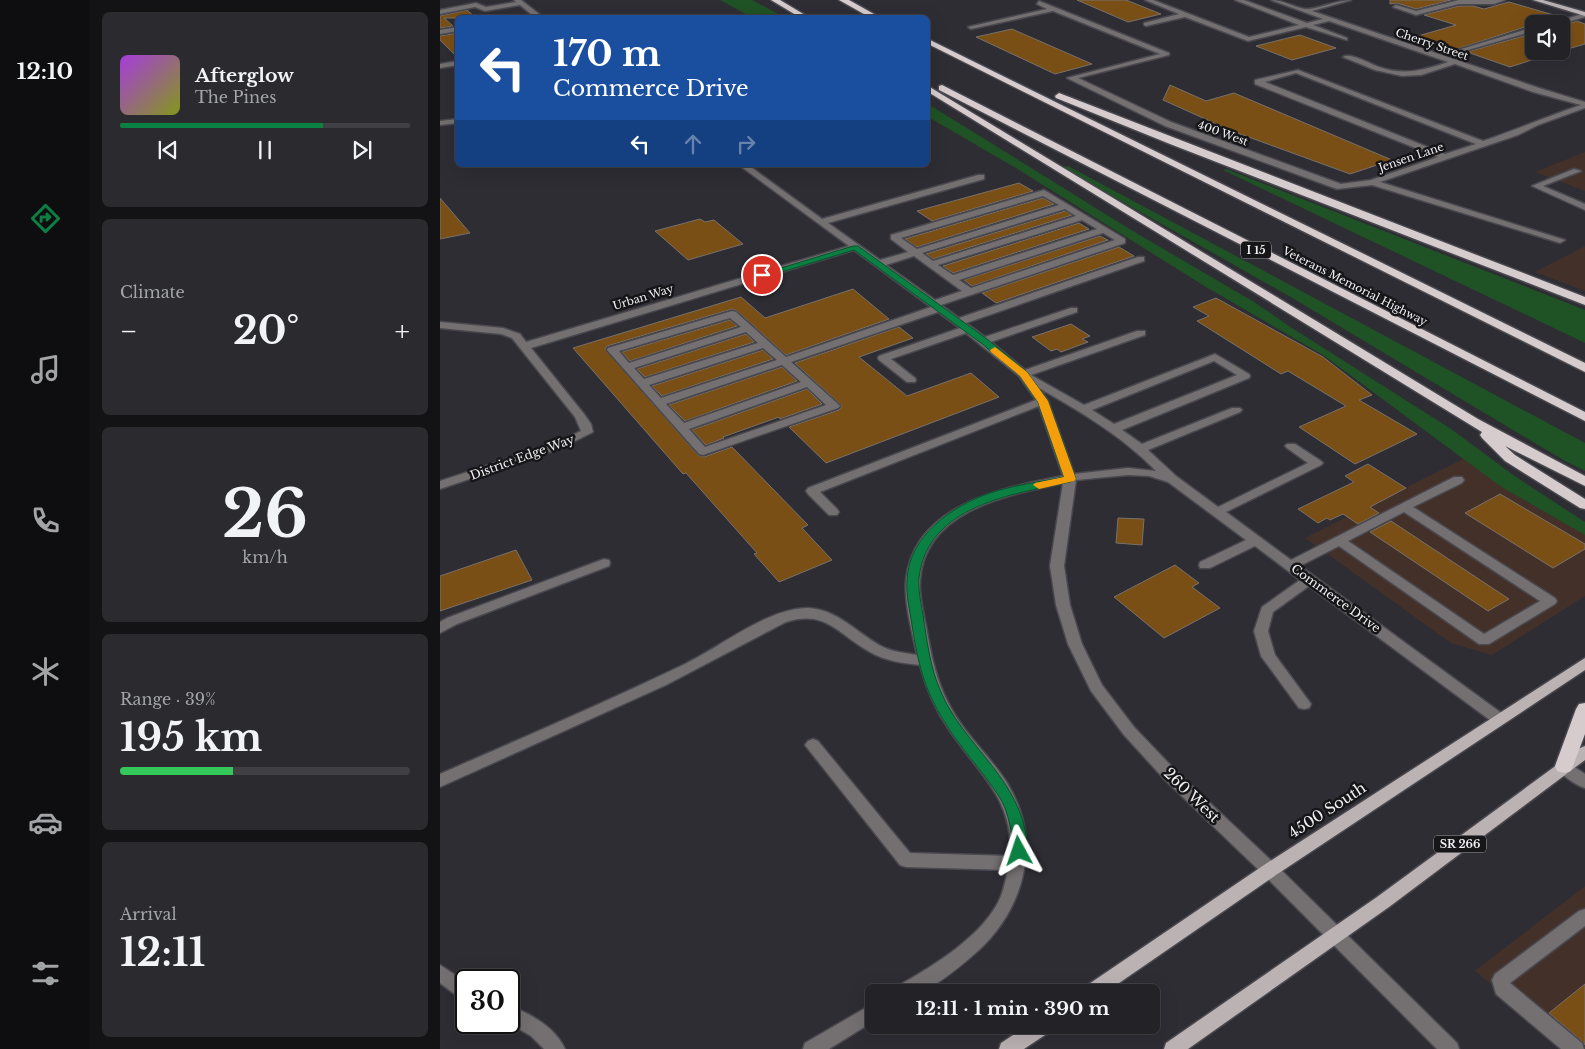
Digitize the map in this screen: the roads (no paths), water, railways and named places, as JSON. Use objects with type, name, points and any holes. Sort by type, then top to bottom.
[{"type":"highway","points":[[775,0],[802,15]]},
{"type":"highway","points":[[843,0],[872,15]]},
{"type":"highway","points":[[930,42],[1585,368]]},
{"type":"highway","points":[[994,73],[1044,90],[1173,142],[1585,301]]},
{"type":"highway","name":"Veterans Memorial Highway","points":[[930,81],[1585,417]]},
{"type":"highway","points":[[930,90],[1473,422],[1585,482]]},
{"type":"highway","points":[[1473,422],[1510,458],[1585,505]]},
{"type":"highway","points":[[1564,766],[1585,709]]},
{"type":"main road","points":[[1536,0],[1585,14]]},
{"type":"main road","name":"4500 South","points":[[1104,984],[1270,870],[1585,663]]},
{"type":"main road","name":"SR 266","points":[[1173,1049],[1335,936],[1585,752]]},
{"type":"main road","points":[[1008,1049],[1030,1034]]},
{"type":"street","points":[[1052,0],[1039,3],[1054,9]]},
{"type":"street","points":[[1148,0],[1248,39],[1330,19]]},
{"type":"street","points":[[1238,0],[1345,39]]},
{"type":"street","name":"Cherry Street","points":[[1274,0],[1585,105]]},
{"type":"street","points":[[1305,11],[1348,0]]},
{"type":"street","points":[[1396,6],[1416,13],[1460,2],[1475,0],[1494,2],[1502,0]]},
{"type":"street","points":[[440,12],[476,6],[485,8],[519,1],[538,15]]},
{"type":"street","points":[[972,27],[1054,9]]},
{"type":"street","name":"400 West","points":[[1054,9],[1167,54],[1071,78],[1168,124],[1332,184],[1344,187],[1372,182]]},
{"type":"street","points":[[1570,19],[1585,14]]},
{"type":"street","points":[[1146,24],[1184,15]]},
{"type":"street","points":[[440,32],[455,30]]},
{"type":"street","points":[[1461,50],[1525,32]]},
{"type":"street","points":[[1346,57],[1390,73],[1402,74],[1412,74],[1456,62]]},
{"type":"street","points":[[440,66],[455,64]]},
{"type":"street","points":[[1445,157],[1258,82],[1296,71],[1483,144]]},
{"type":"street","name":"Jensen Lane","points":[[1372,182],[1483,144],[1585,105]]},
{"type":"street","points":[[440,124],[455,122]]},
{"type":"street","name":"Commerce Drive","points":[[746,167],[984,341],[1024,374],[1085,410],[1140,448],[1172,479],[1499,719]]},
{"type":"street","points":[[1582,170],[1536,186],[1585,207]]},
{"type":"street","points":[[820,222],[981,177]]},
{"type":"street","name":"Jensen Lane","points":[[1372,182],[1560,240]]},
{"type":"street","points":[[658,403],[784,361],[970,292],[1122,241],[1044,193],[894,238],[970,292]]},
{"type":"street","points":[[878,264],[1066,206]]},
{"type":"street","points":[[931,264],[1082,217]]},
{"type":"street","points":[[952,279],[1104,230]]},
{"type":"street","name":"Urban Way","points":[[525,346],[856,247]]},
{"type":"street","points":[[958,322],[1141,259]]},
{"type":"street","points":[[984,341],[1074,310]]},
{"type":"street","points":[[732,314],[784,361],[834,406],[703,452],[612,350],[732,314]]},
{"type":"street","points":[[440,325],[503,330],[516,336],[525,346]]},
{"type":"street","points":[[626,366],[748,328]]},
{"type":"street","points":[[911,380],[883,358],[967,329]]},
{"type":"street","points":[[1024,374],[1140,333]]},
{"type":"street","points":[[642,384],[765,344]]},
{"type":"street","name":"District Edge Way","points":[[440,486],[557,446],[587,432],[586,424],[525,346]]},
{"type":"street","points":[[1085,410],[1215,358],[1245,376],[1113,429]]},
{"type":"street","name":"Commerce Drive","points":[[1024,374],[1043,401],[1070,479],[1128,471],[1148,472],[1172,479]]},
{"type":"street","points":[[681,428],[809,383]]},
{"type":"street","points":[[832,512],[812,491],[1043,401]]},
{"type":"street","points":[[1140,448],[1236,410]]},
{"type":"street","points":[[1217,512],[1317,463],[1291,446]]},
{"type":"street","points":[[916,984],[964,952],[990,925],[1007,902],[1018,863],[1020,840],[1014,814],[1006,796],[949,720],[934,692],[925,661],[914,595],[913,579],[916,564],[924,544],[948,518],[994,495],[1070,479]]},
{"type":"street","name":"260 West","points":[[1070,479],[1057,566],[1063,605],[1075,644],[1096,687],[1129,731],[1172,778],[1270,870],[1450,1049]]},
{"type":"street","points":[[1292,566],[1458,480]]},
{"type":"street","points":[[1340,541],[1484,641],[1550,601],[1404,508]]},
{"type":"street","points":[[1205,564],[1256,540]]},
{"type":"street","points":[[440,628],[452,621],[604,563]]},
{"type":"street","points":[[1304,704],[1268,656],[1261,631],[1267,610],[1310,580]]},
{"type":"street","points":[[440,781],[694,666],[780,619],[806,613],[822,614],[853,632],[877,650],[899,658],[925,661]]},
{"type":"street","points":[[813,745],[906,860],[1018,863]]},
{"type":"street","points":[[1564,766],[1585,782]]},
{"type":"street","points":[[1575,1049],[1502,988],[1501,980],[1585,916]]},
{"type":"street","points":[[440,973],[455,984]]},
{"type":"street","points":[[812,1049],[865,1017]]},
{"type":"street","points":[[520,1020],[538,1030],[556,1049]]}]
